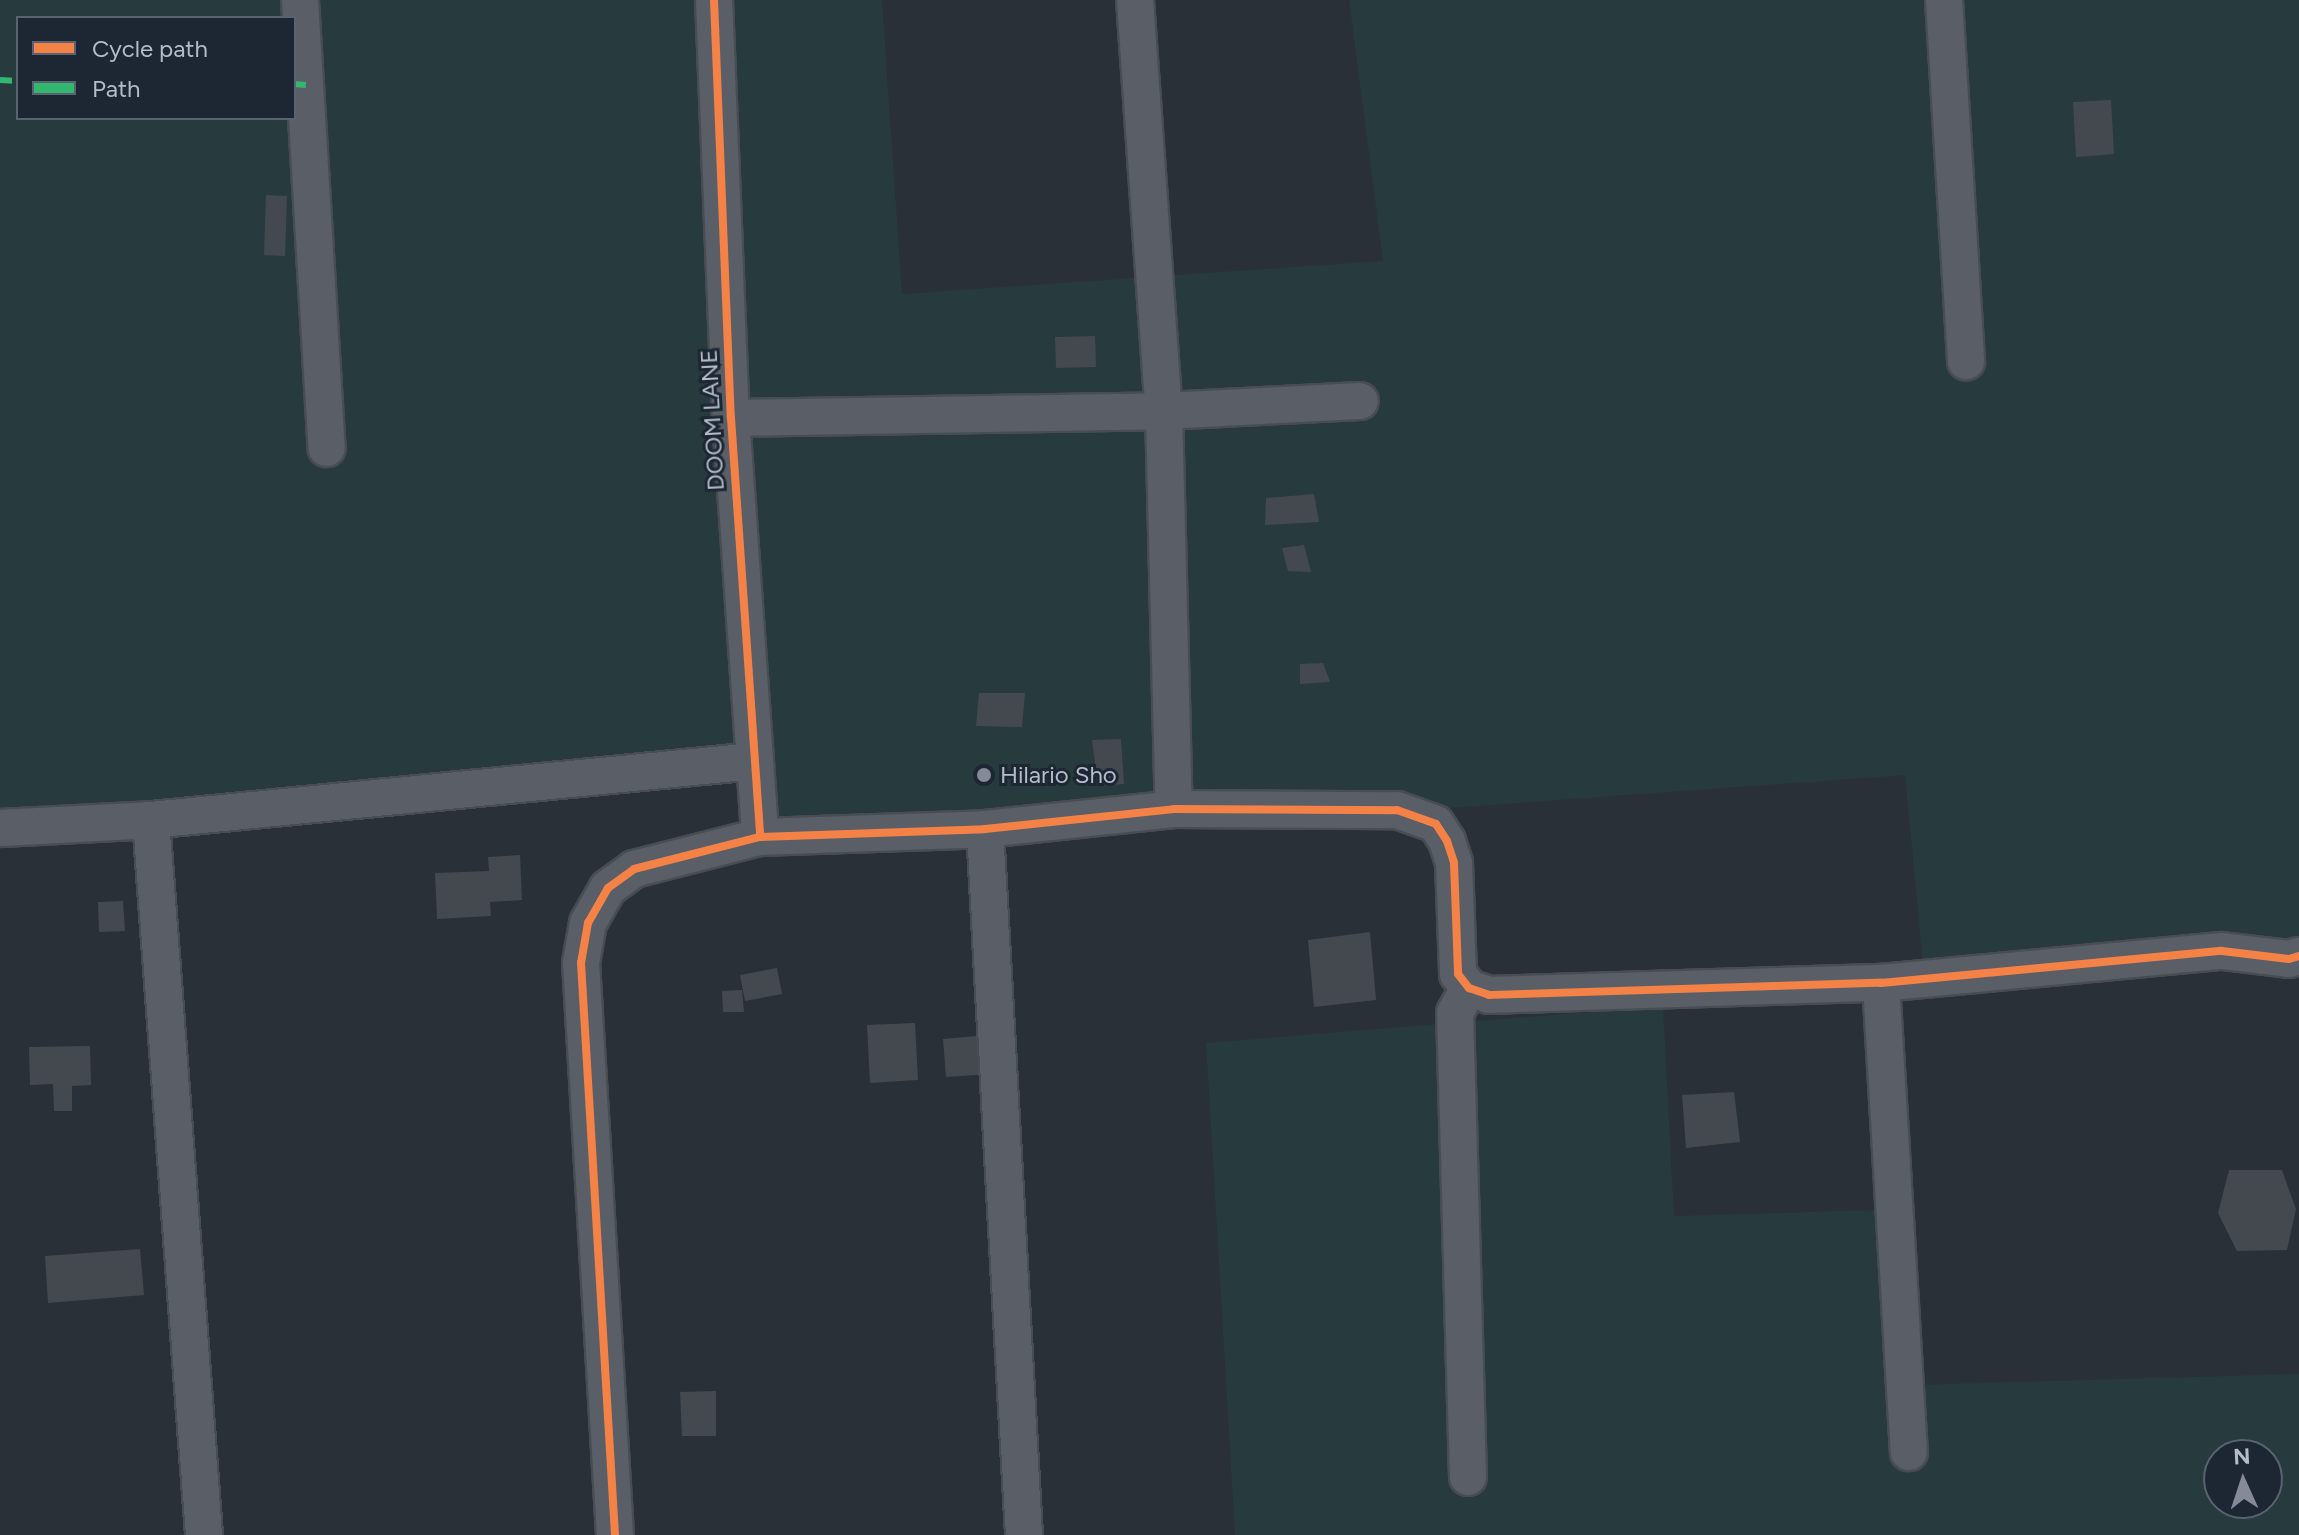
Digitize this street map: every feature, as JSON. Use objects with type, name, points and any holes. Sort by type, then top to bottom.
[{"type":"street","points":[[300,0],[327,448]]},
{"type":"street","name":"DOOM LANE","points":[[714,0],[731,418],[760,837]]},
{"type":"street","points":[[1135,0],[1164,411],[1174,809]]},
{"type":"street","points":[[1944,0],[1966,361]]},
{"type":"street","points":[[731,418],[1164,411],[1360,401]]},
{"type":"street","points":[[0,828],[151,820],[755,761]]},
{"type":"street","points":[[615,1535],[581,963],[588,923],[608,888],[634,869],[760,837],[985,829],[1174,809],[1397,810],[1436,824],[1454,863],[1455,958],[1469,988],[1489,995],[1881,983],[2222,951],[2296,962]]},
{"type":"street","points":[[151,820],[204,1535]]},
{"type":"street","points":[[985,829],[1024,1535]]},
{"type":"street","points":[[1881,983],[1909,1452]]},
{"type":"street","points":[[1468,1477],[1455,1013],[1469,988]]},
{"type":"green space","points":[[0,0],[882,0],[902,294],[1383,261],[1349,0],[2299,0],[2299,959],[1925,986],[1905,775],[760,858],[766,772],[0,818]]},
{"type":"green space","points":[[1663,1006],[1674,1216],[1912,1209],[1913,1385],[2299,1374],[2299,1535],[1235,1535],[1206,1043]]},
{"type":"building","points":[[2111,100],[2114,154],[2076,157],[2073,102]]},
{"type":"building","points":[[266,195],[287,196],[285,256],[264,255]]},
{"type":"building","points":[[1095,336],[1096,367],[1056,368],[1055,337]]},
{"type":"building","points":[[1314,494],[1319,522],[1265,525],[1266,498]]},
{"type":"building","points":[[1304,545],[1311,572],[1288,571],[1282,548]]},
{"type":"building","points":[[1323,663],[1330,682],[1300,684],[1300,664]]},
{"type":"building","points":[[979,693],[1025,693],[1022,727],[976,726]]},
{"type":"building","points":[[1121,739],[1124,784],[1098,786],[1092,740]]},
{"type":"building","points":[[520,855],[522,900],[490,902],[491,916],[437,919],[435,873],[489,871],[488,857]]},
{"type":"building","points":[[123,901],[125,931],[99,932],[98,902]]},
{"type":"building","points":[[1370,932],[1376,1000],[1314,1007],[1308,940]]},
{"type":"building","points":[[777,968],[782,994],[745,1001],[740,975]]},
{"type":"building","points":[[742,990],[744,1012],[723,1012],[722,991]]},
{"type":"building","points":[[915,1023],[918,1080],[870,1083],[867,1025]]},
{"type":"building","points":[[988,1035],[991,1074],[946,1077],[943,1039]]},
{"type":"building","points":[[90,1046],[91,1085],[72,1086],[72,1111],[54,1111],[53,1084],[30,1085],[29,1047]]},
{"type":"building","points":[[1734,1092],[1740,1142],[1686,1148],[1682,1095]]},
{"type":"building","points":[[2229,1170],[2282,1170],[2296,1209],[2287,1250],[2237,1251],[2218,1213]]},
{"type":"building","points":[[140,1249],[144,1295],[48,1303],[45,1256]]},
{"type":"building","points":[[716,1391],[716,1436],[682,1436],[680,1392]]},
{"type":"marked path","points":[[0,80],[16,81]]},
{"type":"marked path","points":[[296,84],[306,85]]},
{"type":"cycle path","points":[[714,0],[731,418],[760,837]]},
{"type":"cycle path","points":[[615,1535],[581,963],[588,923],[608,888],[634,869],[760,837],[985,829],[1174,809],[1397,810],[1436,824],[1447,841],[1454,863],[1458,974],[1469,988],[1489,995],[1881,983],[2222,951],[2289,959],[2299,956]]},
{"type":"place","name":"Hilario Sho","points":[[984,775]]}]
